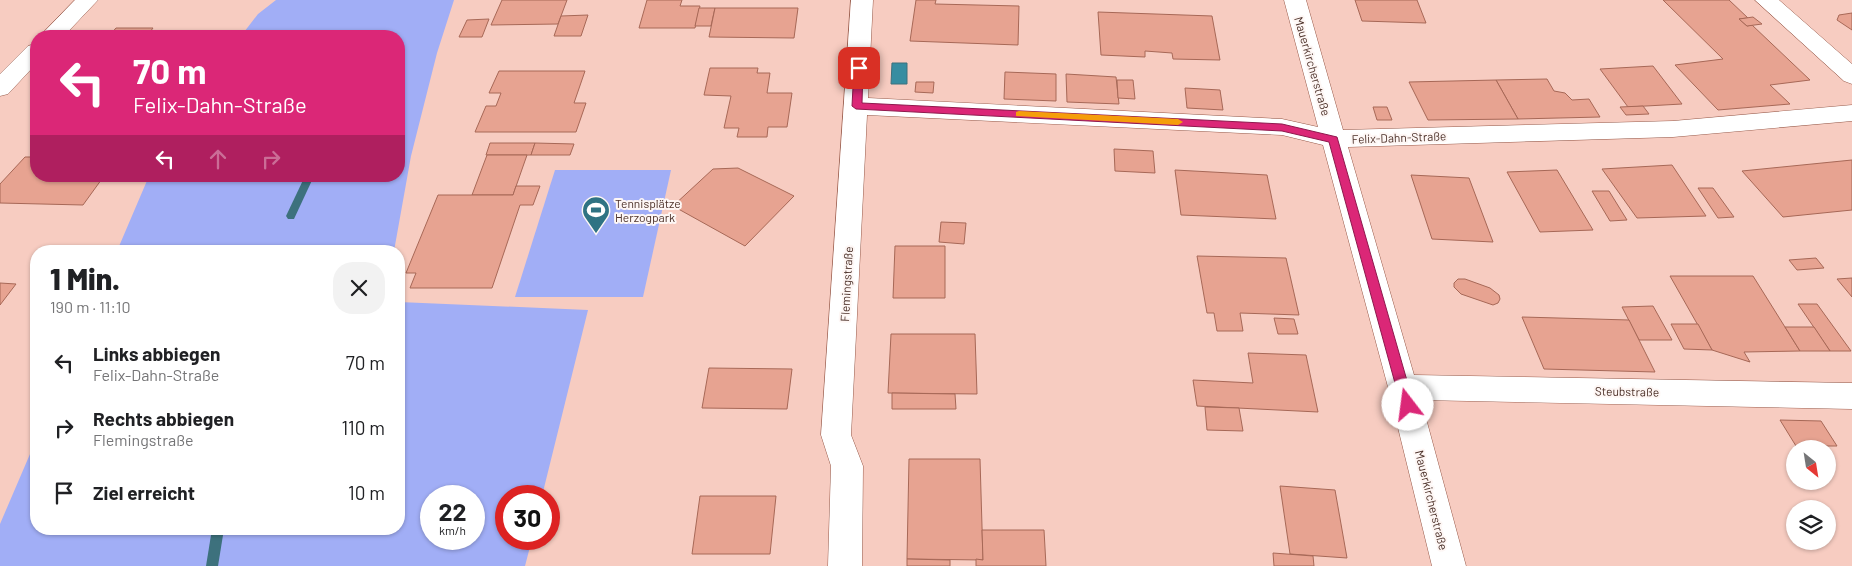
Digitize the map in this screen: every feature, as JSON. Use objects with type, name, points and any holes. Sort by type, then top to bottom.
[{"type":"street","points":[[57,30],[86,0]]},
{"type":"street","name":"Flemingstraße","points":[[845,566],[847,466],[836,435],[862,0]]},
{"type":"street","name":"Mauerkircherstraße","points":[[1295,0],[1403,387],[1449,566]]},
{"type":"street","points":[[1766,0],[1852,76]]},
{"type":"street","points":[[0,88],[30,57]]},
{"type":"street","name":"Felix-Dahn-Straße","points":[[856,106],[1282,127],[1334,139],[1673,129],[1852,113]]},
{"type":"street","name":"Steubstraße","points":[[1403,387],[1852,396]]},
{"type":"shaded area","points":[[276,0],[454,0],[437,53],[411,156],[395,245],[120,245],[146,182],[405,182],[405,30],[246,30],[258,14]]},
{"type":"shaded area","points":[[892,63],[907,63],[907,84],[891,84]]},
{"type":"shaded area","name":"Tennisplätze Herzogpark","points":[[555,170],[671,170],[643,297],[515,297]]},
{"type":"shaded area","points":[[405,302],[588,310],[545,485],[495,485],[495,550],[529,550],[525,566],[0,566],[0,524],[30,454],[30,535],[405,535]]},
{"type":"building","points":[[502,0],[567,0],[558,24],[491,25]]},
{"type":"building","points":[[647,0],[682,0],[680,6],[700,6],[695,28],[639,28]]},
{"type":"building","points":[[916,0],[936,0],[935,4],[1019,6],[1018,45],[910,41]]},
{"type":"building","points":[[1355,0],[1417,0],[1426,23],[1362,21]]},
{"type":"building","points":[[1663,0],[1729,0],[1748,18],[1739,19],[1747,26],[1752,25],[1810,80],[1770,85],[1790,104],[1718,110],[1675,65],[1723,59]]},
{"type":"building","points":[[699,8],[715,8],[711,26],[695,26]]},
{"type":"building","points":[[715,8],[798,8],[794,38],[709,37]]},
{"type":"building","points":[[1098,12],[1212,16],[1220,60],[1173,59],[1172,53],[1145,51],[1145,57],[1101,55]]},
{"type":"building","points":[[1852,13],[1852,30],[1837,20],[1839,15]]},
{"type":"building","points":[[588,15],[581,36],[554,36],[561,16]]},
{"type":"building","points":[[1753,17],[1762,24],[1747,26],[1739,19]]},
{"type":"building","points":[[489,19],[482,37],[459,37],[467,20]]},
{"type":"building","points":[[116,28],[153,28],[152,30],[114,30]]},
{"type":"building","points":[[1653,66],[1682,104],[1628,107],[1600,69]]},
{"type":"building","points":[[710,68],[758,68],[757,73],[770,73],[767,93],[792,93],[787,127],[768,127],[767,137],[737,137],[739,128],[724,128],[731,96],[704,95]]},
{"type":"building","points":[[499,71],[585,71],[574,103],[586,103],[576,132],[475,132],[486,106],[496,106],[501,93],[489,93]]},
{"type":"building","points":[[1005,72],[1056,74],[1056,101],[1004,99]]},
{"type":"building","points":[[1066,74],[1116,77],[1119,104],[1067,102]]},
{"type":"building","points":[[1547,79],[1554,91],[1565,93],[1572,100],[1589,99],[1600,117],[1518,119],[1496,80]]},
{"type":"building","points":[[1117,80],[1133,80],[1135,99],[1118,98]]},
{"type":"building","points":[[1496,80],[1518,119],[1428,120],[1409,82]]},
{"type":"building","points":[[916,82],[934,82],[933,93],[915,92]]},
{"type":"building","points":[[1185,88],[1220,90],[1223,110],[1187,108]]},
{"type":"building","points":[[1643,106],[1649,114],[1626,115],[1620,107]]},
{"type":"building","points":[[1373,107],[1387,107],[1392,120],[1377,120]]},
{"type":"building","points":[[490,143],[535,143],[531,155],[486,155]]},
{"type":"building","points":[[535,143],[574,144],[570,155],[531,155]]},
{"type":"building","points":[[1114,149],[1153,151],[1155,173],[1115,171]]},
{"type":"building","points":[[487,155],[527,155],[513,195],[472,195]]},
{"type":"building","points":[[25,157],[30,157],[30,182],[100,182],[83,205],[0,203],[0,184]]},
{"type":"building","points":[[1852,160],[1852,210],[1783,217],[1742,171]]},
{"type":"building","points":[[1672,165],[1706,216],[1637,218],[1602,169]]},
{"type":"building","points":[[738,168],[794,196],[745,246],[673,206],[713,169]]},
{"type":"building","points":[[1175,170],[1267,175],[1276,219],[1181,215]]},
{"type":"building","points":[[1557,170],[1593,230],[1540,232],[1507,172]]},
{"type":"building","points":[[1411,175],[1469,178],[1493,242],[1432,239]]},
{"type":"building","points":[[516,186],[540,186],[533,205],[520,205],[492,288],[410,288],[416,273],[406,273],[438,195],[513,195]]},
{"type":"building","points":[[1698,188],[1713,188],[1734,217],[1718,218]]},
{"type":"building","points":[[1592,191],[1609,191],[1627,220],[1610,221]]},
{"type":"building","points":[[941,222],[966,223],[964,244],[939,242]]},
{"type":"building","points":[[895,246],[945,246],[945,298],[893,298]]},
{"type":"building","points":[[1197,256],[1286,258],[1299,315],[1240,313],[1243,331],[1217,331],[1214,313],[1207,313]]},
{"type":"building","points":[[1816,258],[1824,268],[1797,270],[1789,260]]},
{"type":"building","points":[[1670,276],[1753,276],[1800,351],[1744,352],[1750,362],[1712,350]]},
{"type":"building","points":[[1852,278],[1852,297],[1837,279]]},
{"type":"building","points":[[1458,279],[1465,279],[1490,288],[1499,295],[1498,303],[1493,305],[1461,294],[1454,287],[1454,283]]},
{"type":"building","points":[[0,283],[16,284],[0,305]]},
{"type":"building","points":[[1798,304],[1817,304],[1851,351],[1830,351]]},
{"type":"building","points":[[1653,306],[1672,340],[1639,340],[1622,307]]},
{"type":"building","points":[[1522,317],[1629,320],[1655,372],[1544,369]]},
{"type":"building","points":[[1274,318],[1294,319],[1298,334],[1278,334]]},
{"type":"building","points":[[1671,324],[1698,324],[1712,350],[1684,349]]},
{"type":"building","points":[[1785,327],[1814,327],[1830,351],[1800,351]]},
{"type":"building","points":[[891,334],[975,334],[977,394],[888,393]]},
{"type":"building","points":[[1248,353],[1306,355],[1318,412],[1197,406],[1193,380],[1253,383]]},
{"type":"building","points":[[709,368],[792,369],[787,409],[702,408]]},
{"type":"building","points":[[892,393],[955,394],[956,409],[892,409]]},
{"type":"building","points":[[1205,407],[1239,408],[1243,431],[1207,430]]},
{"type":"building","points":[[1780,420],[1821,421],[1833,440],[1792,440]]},
{"type":"building","points":[[909,459],[980,459],[983,560],[907,559]]},
{"type":"building","points":[[1280,486],[1335,490],[1347,558],[1290,554]]},
{"type":"building","points":[[700,496],[776,496],[770,554],[692,554]]},
{"type":"building","points":[[982,530],[1044,530],[1046,566],[976,566],[976,559],[983,560]]},
{"type":"building","points":[[1273,553],[1313,556],[1314,566],[1274,566]]},
{"type":"building","points":[[907,559],[950,560],[950,566],[907,566]]},
{"type":"waterway","points":[[291,216],[307,182]]},
{"type":"waterway","points":[[212,566],[217,535]]},
{"type":"slow traffic","points":[[1019,114],[1178,122]]},
{"type":"place","name":"Tennisplätze Herzogpark","points":[[596,234]]},
{"type":"route","points":[[859,68],[856,106],[1282,127],[1334,139],[1408,405]]}]
